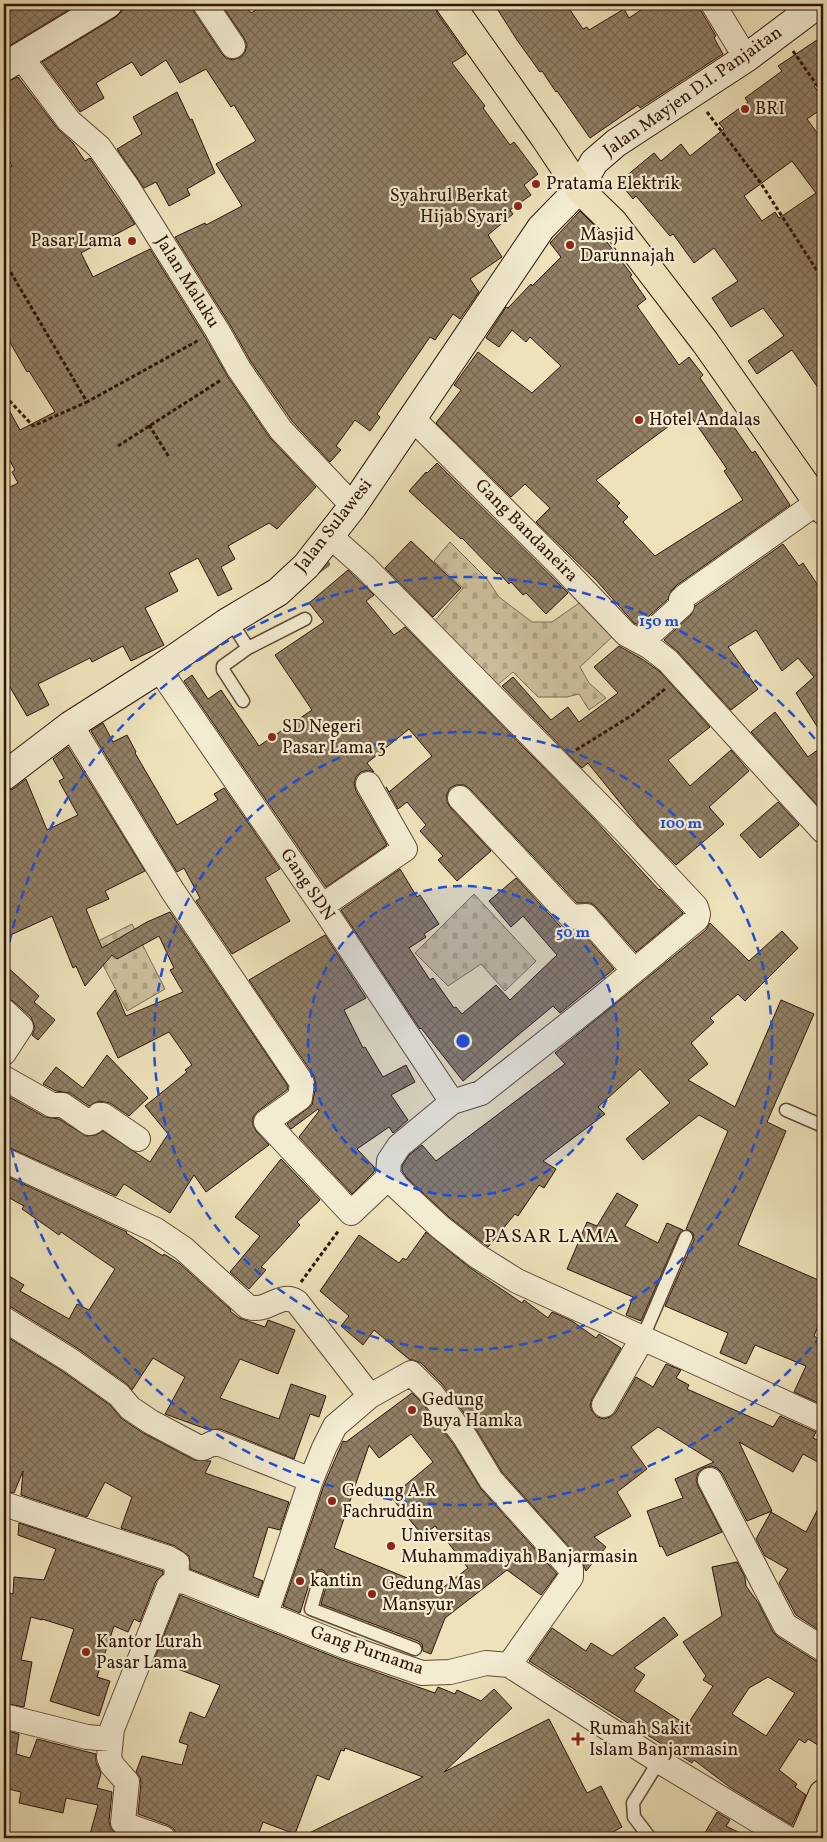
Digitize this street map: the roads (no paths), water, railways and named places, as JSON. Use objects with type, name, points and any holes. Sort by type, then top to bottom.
[{"type":"main road","points":[[12,62],[108,4]]},
{"type":"main road","points":[[451,4],[580,189],[613,222],[705,342],[821,506]]},
{"type":"main road","name":"Jalan Mayjen D.I. Panjaitan","points":[[580,189],[594,162],[616,143],[746,58],[818,4]]},
{"type":"main road","name":"Jalan Sulawesi","points":[[5,769],[159,670],[233,627],[278,592],[306,566],[353,506],[541,228],[580,189]]},
{"type":"main road","points":[[804,1838],[823,1794]]},
{"type":"street","points":[[205,4],[232,46]]},
{"type":"street","points":[[713,4],[746,58]]},
{"type":"street","name":"Jalan Maluku","points":[[12,62],[69,122],[99,147],[128,188],[218,330],[239,369],[281,430],[353,506]]},
{"type":"street","name":"Gang Bandaneira","points":[[412,418],[564,569],[626,634],[668,661],[823,831]]},
{"type":"street","points":[[641,642],[674,614],[682,605],[681,600],[685,596],[821,506]]},
{"type":"street","points":[[331,536],[626,832],[696,907],[698,914],[697,919],[634,971],[481,1093],[452,1102],[399,1146],[388,1161],[390,1177],[397,1187],[440,1227],[477,1256],[516,1281],[823,1420]]},
{"type":"street","name":"Gang SDN","points":[[159,670],[322,906],[452,1102]]},
{"type":"street","points":[[71,725],[172,890],[302,1082],[300,1098],[266,1122],[351,1213],[390,1177]]},
{"type":"street","points":[[322,906],[405,849],[368,784]]},
{"type":"street","points":[[460,798],[571,917],[586,916],[634,971]]},
{"type":"street","points":[[4,1011],[21,1027],[4,1053]]},
{"type":"street","points":[[4,1078],[52,1104],[62,1106],[89,1123],[93,1122],[98,1115],[103,1115],[138,1139]]},
{"type":"street","points":[[4,1160],[156,1230],[184,1249],[248,1307],[255,1309],[264,1308],[285,1298],[297,1302],[370,1396]]},
{"type":"street","points":[[4,1319],[70,1360],[119,1395],[130,1408],[151,1422],[200,1448],[215,1442],[310,1480]]},
{"type":"street","points":[[604,1405],[642,1339]]},
{"type":"street","points":[[266,1614],[310,1480],[335,1426],[370,1396],[411,1373],[432,1394],[465,1437],[491,1480],[571,1570],[571,1576],[509,1665]]},
{"type":"street","points":[[710,1480],[785,1625],[823,1649]]},
{"type":"street","points":[[4,1504],[168,1558],[177,1563],[176,1581],[169,1586],[112,1729],[109,1757],[112,1765],[127,1782],[123,1822],[126,1825],[163,1838]]},
{"type":"street","name":"Gang Purnama","points":[[176,1581],[186,1582],[266,1614],[351,1636],[422,1673],[450,1672],[486,1663],[509,1665],[659,1761],[787,1838]]},
{"type":"street","points":[[4,1716],[87,1737],[110,1739]]},
{"type":"lane","points":[[243,702],[223,670],[223,666],[248,648],[305,619]]},
{"type":"lane","points":[[233,627],[248,648]]},
{"type":"lane","points":[[786,1110],[823,1126]]},
{"type":"lane","points":[[642,1339],[686,1237]]},
{"type":"lane","points":[[320,1578],[311,1609],[351,1636],[415,1649]]},
{"type":"lane","points":[[650,1838],[634,1817],[633,1803],[659,1761]]},
{"type":"waterway","points":[[316,572],[327,564]]},
{"type":"waterway","points":[[199,658],[216,646]]},
{"type":"place","name":"BRI","points":[[745,109]]},
{"type":"place","name":"Pratama Elektrik","points":[[536,184]]},
{"type":"place","name":"Syahrul Berkat Hijab Syari","points":[[518,206]]},
{"type":"place","name":"Pasar Lama","points":[[132,241]]},
{"type":"place","name":"Masjid Darunnajah","points":[[570,245]]},
{"type":"place","name":"Hotel Andalas","points":[[639,420]]},
{"type":"place","name":"SD Negeri Pasar Lama 3","points":[[272,737]]},
{"type":"place","name":"Gedung Buya Hamka","points":[[412,1410]]},
{"type":"place","name":"Gedung A.R Fachruddin","points":[[332,1501]]},
{"type":"place","name":"Universitas Muhammadiyah Banjarmasin","points":[[391,1546]]},
{"type":"place","name":"kantin","points":[[300,1581]]},
{"type":"place","name":"Gedung Mas Mansyur","points":[[372,1594]]},
{"type":"place","name":"Kantor Lurah Pasar Lama","points":[[86,1652]]},
{"type":"place","name":"Rumah Sakit Islam Banjarmasin","points":[[578,1739]]},
{"type":"district","name":"PASAR LAMA","points":[[552,1237]]}]
